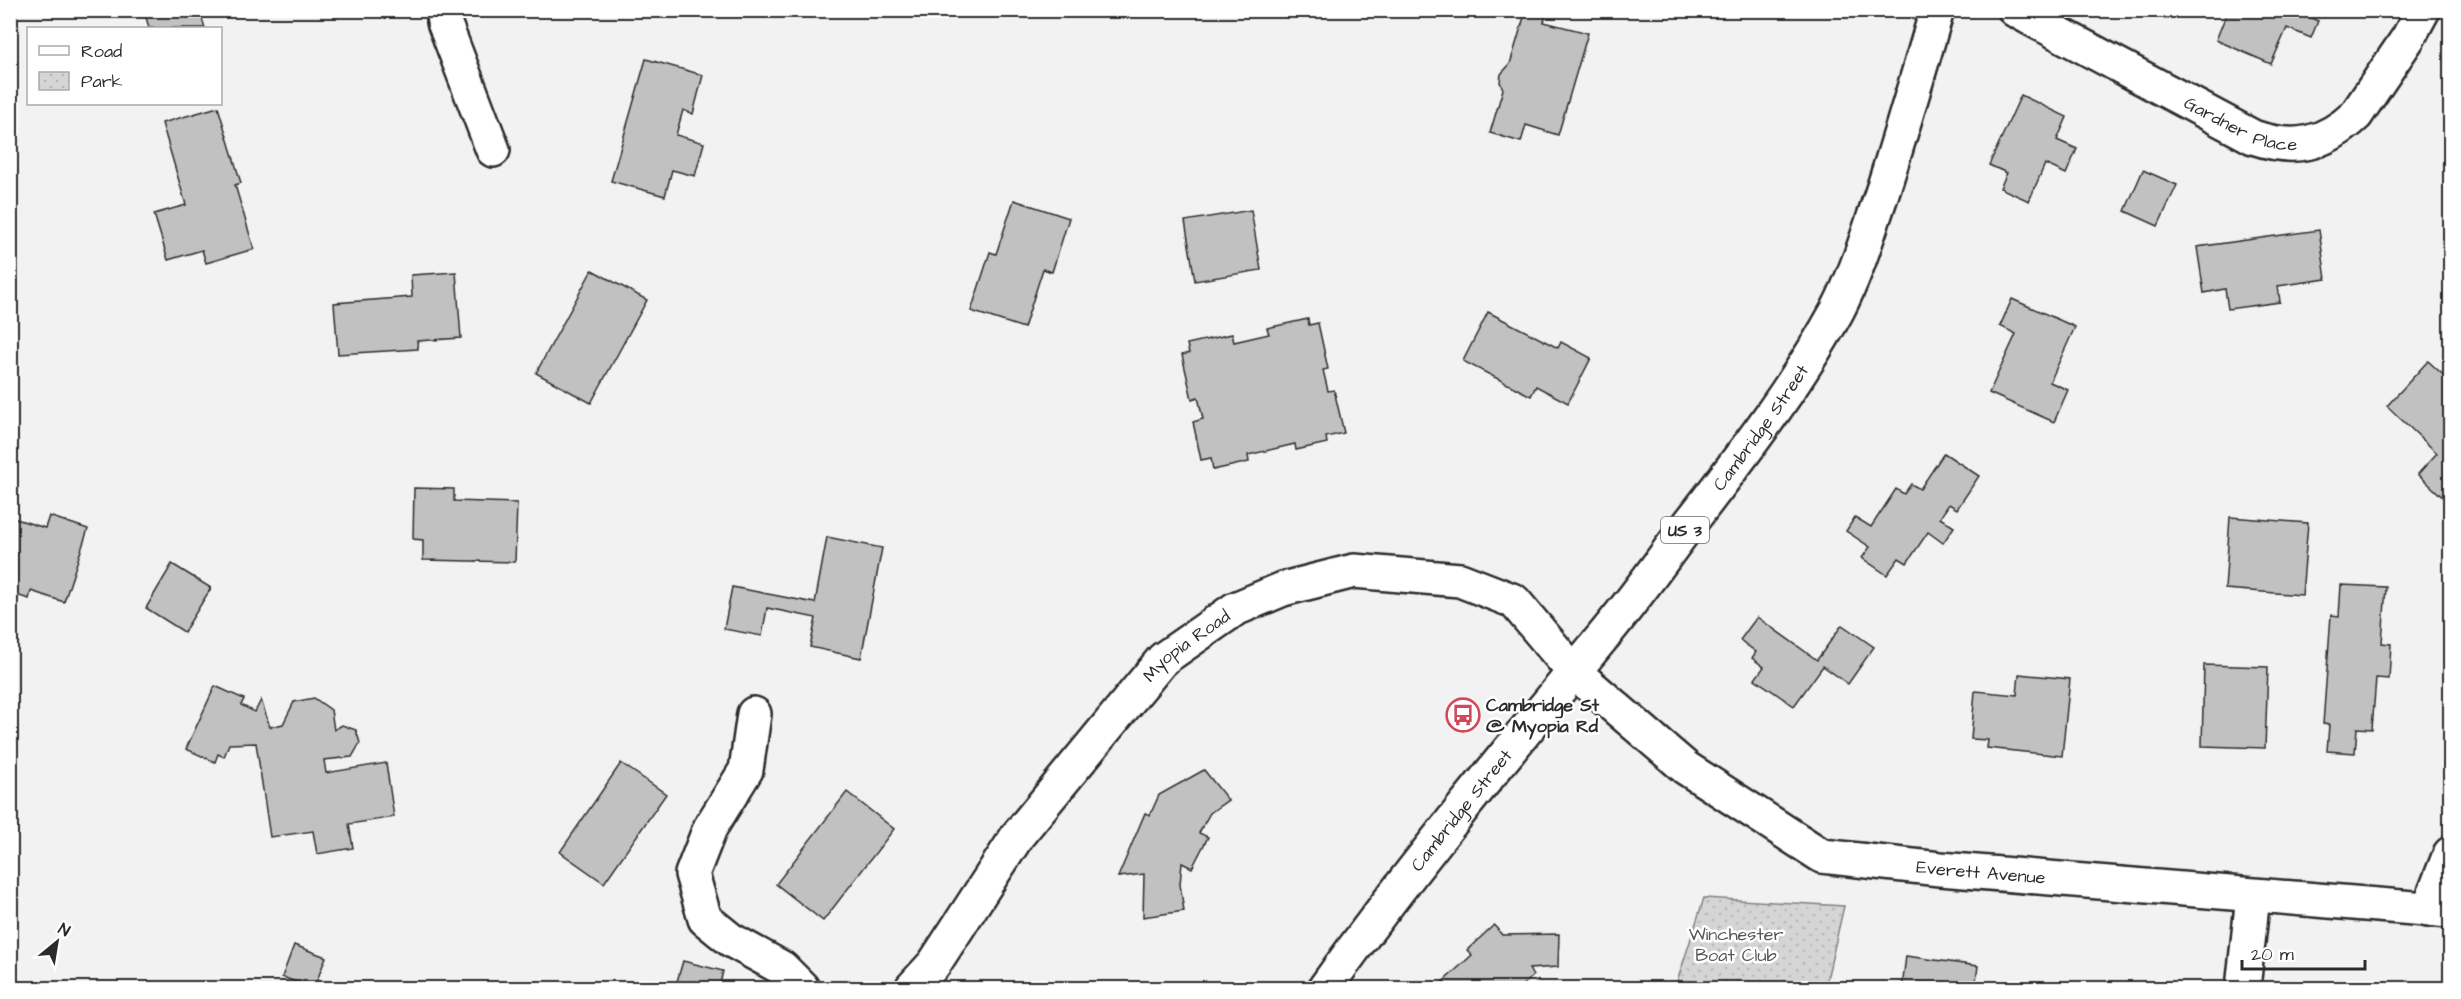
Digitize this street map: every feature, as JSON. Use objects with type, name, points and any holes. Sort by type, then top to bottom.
[{"type":"main road","points":[[443,10],[444,22],[493,150]]},
{"type":"main road","name":"Cambridge Street","points":[[1325,988],[1376,919],[1573,671],[1602,639],[1744,453],[1804,366],[1838,309],[1856,270],[1937,10]]},
{"type":"main road","name":"Gardner Place","points":[[2015,10],[2253,137],[2273,144],[2290,145],[2309,143],[2324,138],[2356,115],[2408,38],[2423,10]]},
{"type":"main road","name":"Myopia Road","points":[[912,988],[934,964],[1018,835],[1163,659],[1235,609],[1283,589],[1354,571],[1460,580],[1514,601],[1573,671]]},
{"type":"main road","name":"Everett Avenue","points":[[1573,671],[1686,768],[1822,856],[1940,869],[2439,910]]},
{"type":"main road","points":[[754,714],[746,770],[710,828],[692,874],[705,919],[731,940],[782,968],[802,988]]},
{"type":"main road","points":[[2439,910],[2451,854]]},
{"type":"main road","points":[[2243,988],[2253,896]]},
{"type":"green space","name":"Winchester Boat Club","points":[[1704,898],[1844,906],[1825,988],[1675,988]]},
{"type":"building","points":[[144,10],[205,10],[200,12],[205,27],[149,27]]},
{"type":"building","points":[[1502,10],[1547,10],[1544,22],[1588,33],[1558,135],[1526,125],[1521,142],[1490,133],[1503,89],[1500,82],[1501,74],[1510,64],[1524,17]]},
{"type":"building","points":[[2228,10],[2301,10],[2300,13],[2318,21],[2311,38],[2287,28],[2271,64],[2216,40]]},
{"type":"building","points":[[646,59],[703,75],[693,114],[683,110],[676,135],[704,143],[695,176],[672,170],[665,196],[611,181]]},
{"type":"building","points":[[2021,95],[2067,117],[2057,140],[2077,149],[2066,174],[2045,164],[2029,201],[2000,188],[2007,173],[1989,165]]},
{"type":"building","points":[[218,107],[241,183],[235,185],[254,249],[206,263],[202,250],[168,260],[154,214],[186,205],[162,123]]},
{"type":"building","points":[[2143,170],[2177,185],[2158,226],[2125,211]]},
{"type":"building","points":[[1014,200],[1069,218],[1052,272],[1043,269],[1024,328],[971,311],[990,252],[996,254]]},
{"type":"building","points":[[1251,210],[1261,270],[1195,281],[1185,221]]},
{"type":"building","points":[[2319,230],[2326,279],[2278,286],[2280,302],[2228,309],[2225,289],[2204,293],[2197,247]]},
{"type":"building","points":[[592,270],[647,300],[591,403],[536,373]]},
{"type":"building","points":[[456,272],[461,338],[417,341],[418,349],[338,354],[334,303],[412,297],[411,275]]},
{"type":"building","points":[[2012,299],[2075,327],[2050,382],[2068,390],[2054,422],[1989,393],[2016,334],[2000,326]]},
{"type":"building","points":[[1488,312],[1558,348],[1561,342],[1591,358],[1568,403],[1536,386],[1531,396],[1463,361]]},
{"type":"building","points":[[1308,319],[1309,325],[1318,323],[1328,369],[1323,370],[1328,391],[1334,390],[1344,433],[1326,437],[1327,443],[1296,450],[1295,444],[1248,455],[1249,462],[1213,470],[1211,458],[1201,460],[1193,422],[1203,419],[1198,397],[1192,399],[1182,355],[1189,353],[1187,344],[1232,334],[1234,342],[1269,334],[1267,328]]},
{"type":"building","points":[[2428,361],[2450,381],[2450,504],[2418,474],[2437,453],[2387,406]]},
{"type":"building","points":[[1944,453],[1979,476],[1957,509],[1949,504],[1940,518],[1954,527],[1943,543],[1928,532],[1907,563],[1899,558],[1887,575],[1862,558],[1870,547],[1846,531],[1855,517],[1871,527],[1896,489],[1904,494],[1911,484],[1920,489]]},
{"type":"building","points":[[414,488],[454,489],[454,501],[517,503],[515,562],[423,560],[423,540],[413,539]]},
{"type":"building","points":[[49,516],[88,529],[64,602],[31,591],[29,599],[10,593],[10,517],[45,528]]},
{"type":"building","points":[[2230,517],[2308,523],[2302,595],[2225,589]]},
{"type":"building","points":[[827,537],[882,548],[861,658],[810,647],[816,618],[767,608],[762,636],[724,629],[732,587],[815,603]]},
{"type":"building","points":[[172,564],[211,588],[184,632],[146,608]]},
{"type":"building","points":[[2341,585],[2386,587],[2382,643],[2391,644],[2389,679],[2376,678],[2372,729],[2357,728],[2355,753],[2327,751],[2329,725],[2323,724],[2331,615],[2339,616]]},
{"type":"building","points":[[1757,617],[1817,660],[1842,625],[1874,647],[1848,684],[1823,666],[1794,706],[1755,679],[1764,667],[1752,658],[1756,652],[1740,640]]},
{"type":"building","points":[[2204,665],[2268,667],[2265,748],[2202,746]]},
{"type":"building","points":[[2019,674],[2070,679],[2062,756],[1987,748],[1988,740],[1971,739],[1975,691],[2017,695]]},
{"type":"building","points":[[215,686],[244,699],[241,705],[255,712],[261,700],[270,727],[283,724],[294,702],[314,698],[331,710],[334,730],[342,725],[356,730],[360,743],[352,757],[324,760],[326,773],[386,763],[394,817],[349,824],[353,848],[317,854],[313,831],[270,837],[256,743],[229,744],[224,757],[218,754],[215,762],[186,749]]},
{"type":"building","points":[[621,763],[666,794],[604,883],[560,852]]},
{"type":"building","points":[[1204,770],[1228,800],[1210,813],[1199,833],[1208,837],[1192,868],[1182,863],[1180,884],[1184,911],[1143,917],[1144,874],[1118,877],[1145,813],[1150,815],[1159,795]]},
{"type":"building","points":[[847,792],[894,829],[823,921],[776,884]]},
{"type":"building","points":[[1494,925],[1502,935],[1559,934],[1558,967],[1529,969],[1533,976],[1519,988],[1436,988],[1472,955],[1467,950]]},
{"type":"building","points":[[294,945],[326,957],[314,988],[282,977]]},
{"type":"building","points":[[1906,956],[1978,966],[1975,988],[1902,988]]},
{"type":"building","points":[[683,961],[723,971],[719,988],[675,988]]},
{"type":"place","name":"Cambridge St @ Myopia Rd","points":[[1463,715]]}]
